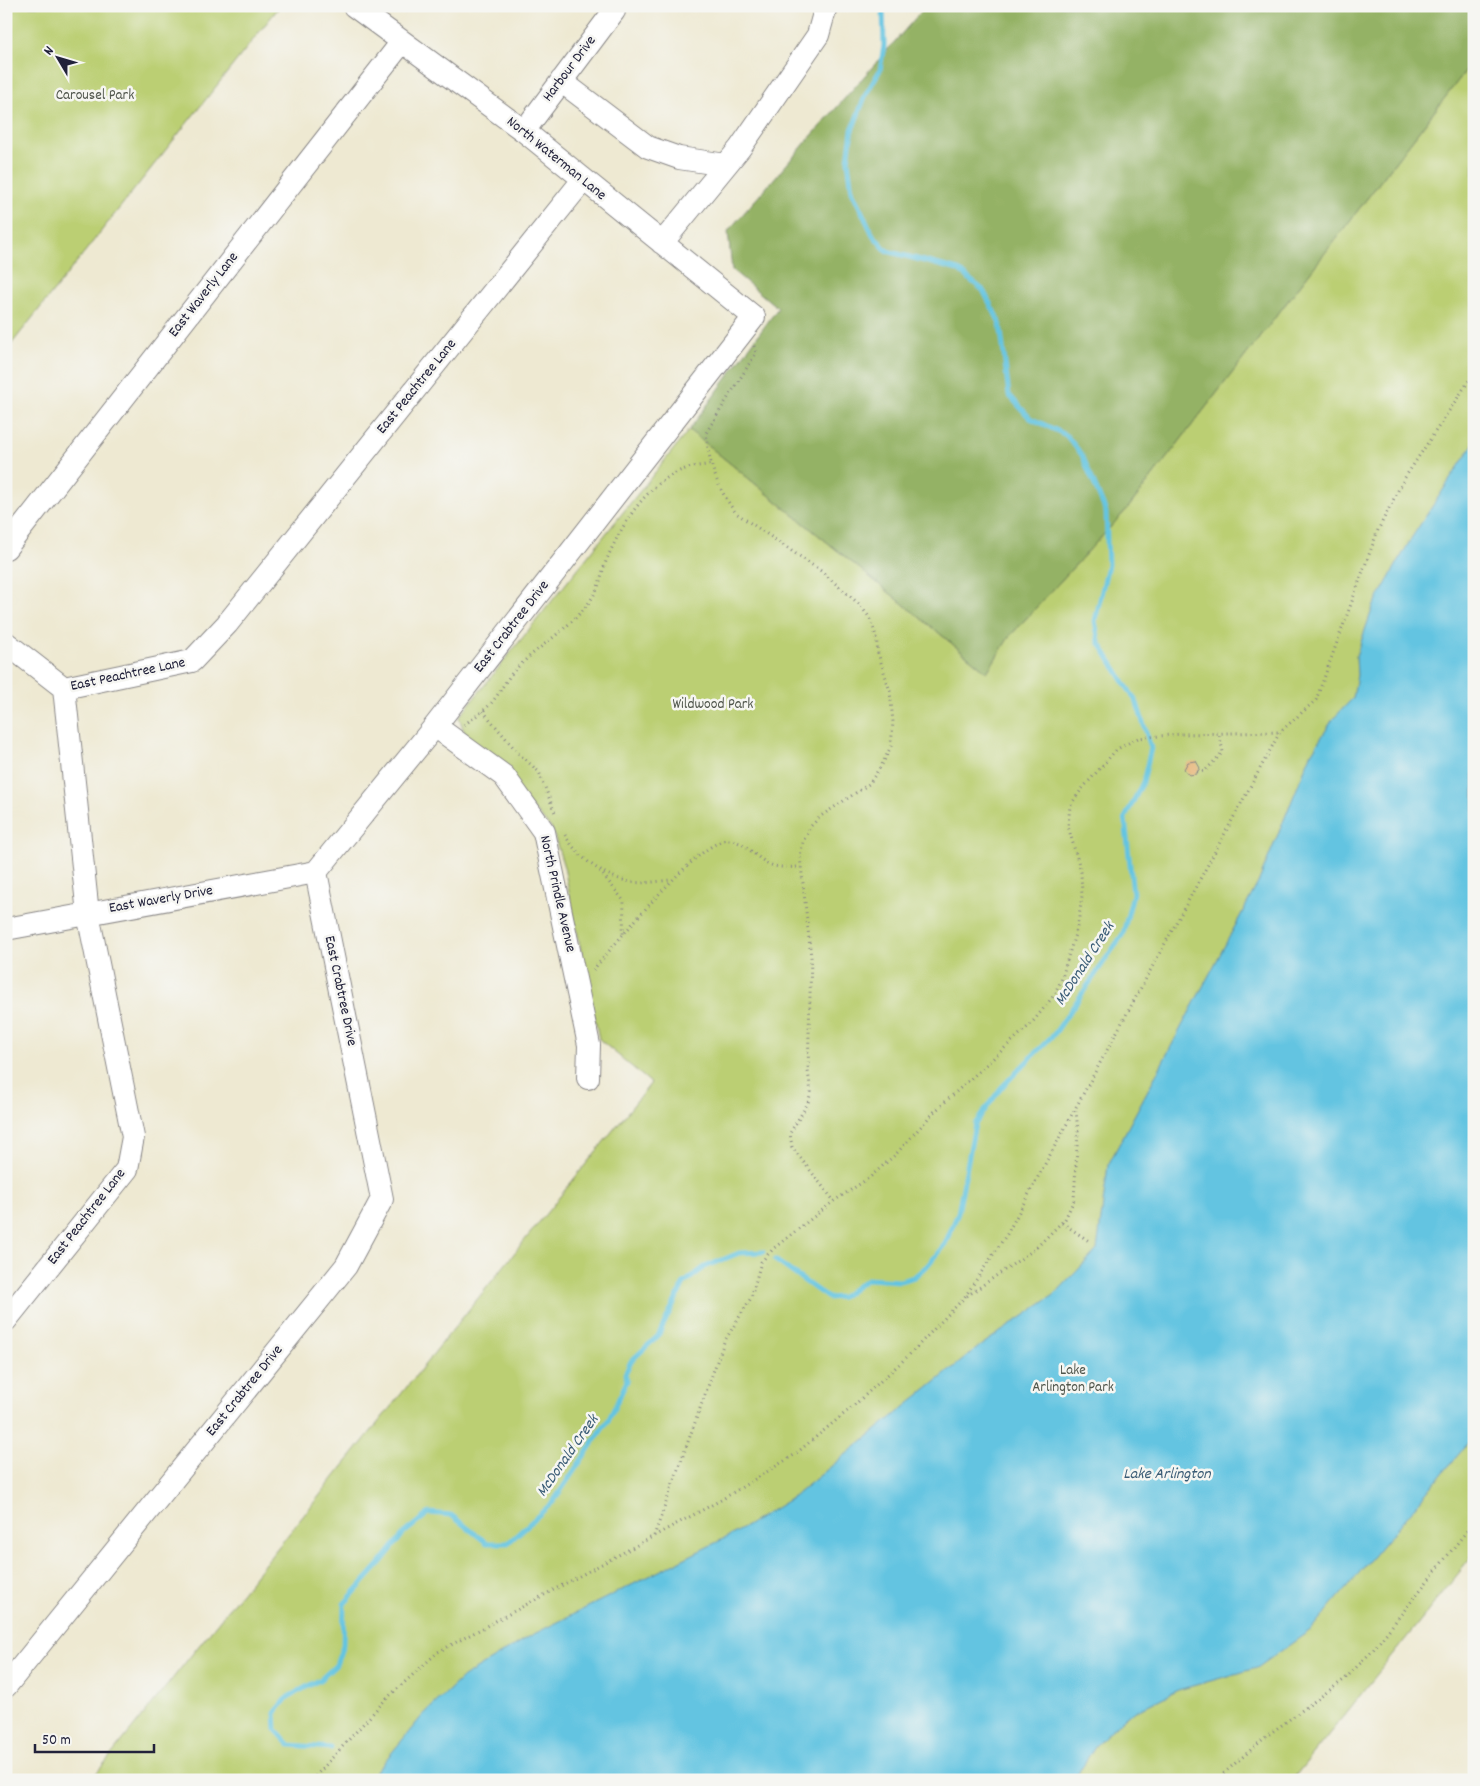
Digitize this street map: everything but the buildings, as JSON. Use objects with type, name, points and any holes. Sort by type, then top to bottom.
[{"type":"street","name":"North Waterman Lane","points":[[354,6],[524,131],[754,317]]},
{"type":"street","name":"Harbour Drive","points":[[524,131],[614,11],[613,6]]},
{"type":"street","points":[[662,243],[726,165],[818,35],[826,6]]},
{"type":"street","name":"East Waverly Lane","points":[[6,548],[402,42]]},
{"type":"street","points":[[561,81],[648,147],[679,158],[726,165]]},
{"type":"street","name":"East Peachtree Lane","points":[[6,1320],[127,1169],[133,1137],[88,914],[64,688],[192,661],[227,624],[583,180]]},
{"type":"street","name":"East Crabtree Drive","points":[[6,1686],[346,1266],[382,1199],[316,872],[443,732],[754,317]]},
{"type":"street","points":[[6,643],[64,688]]},
{"type":"street","name":"North Prindle Avenue","points":[[443,732],[504,776],[544,832],[590,1045],[588,1078]]},
{"type":"street","name":"East Waverly Drive","points":[[6,929],[316,872]]},
{"type":"path","points":[[754,345],[756,353],[706,432],[711,464],[724,497],[736,513],[821,571],[859,604],[870,618],[890,691],[893,722],[890,746],[883,763],[869,784],[832,808],[810,827],[803,842],[801,867],[810,958],[808,1071],[811,1092],[808,1103],[790,1133],[792,1147],[834,1201]]},
{"type":"path","points":[[312,1780],[385,1700],[438,1652],[721,1500],[794,1455],[850,1409],[907,1357],[964,1298],[1007,1234],[1280,732],[1316,700],[1378,530],[1404,479],[1474,373]]},
{"type":"path","points":[[443,732],[483,712],[515,670],[566,628],[590,601],[601,582],[606,561],[620,533],[633,512],[652,490],[666,477],[685,469],[711,464]]},
{"type":"path","points":[[483,712],[519,754],[539,772],[558,822]]},
{"type":"path","points":[[654,1536],[724,1342],[750,1298],[761,1262],[774,1248],[834,1201],[869,1178],[895,1155],[934,1112],[1030,1024],[1052,998],[1060,981],[1078,924],[1082,896],[1081,872],[1068,826],[1070,806],[1081,790],[1117,749],[1138,738],[1219,733],[1280,732]]},
{"type":"path","points":[[1197,772],[1205,771],[1223,752],[1219,733]]},
{"type":"path","points":[[561,828],[582,857],[599,870],[624,901],[623,936]]},
{"type":"path","points":[[577,988],[672,880],[708,847],[726,839],[737,841],[768,864],[780,868],[801,867]]},
{"type":"path","points":[[599,870],[632,882],[672,880]]},
{"type":"path","points":[[964,1298],[1035,1249],[1062,1223],[1074,1200],[1078,1131],[1076,1110]]},
{"type":"path","points":[[1062,1223],[1089,1241]]},
{"type":"path","points":[[1217,1779],[1268,1735],[1345,1679],[1372,1650],[1474,1522]]},
{"type":"green space","name":"Carousel Park","points":[[6,6],[280,6],[6,351]]},
{"type":"green space","points":[[926,6],[1474,6],[1474,60],[1128,508],[1009,637],[987,672],[689,430],[778,308],[732,270],[728,231]]},
{"type":"green space","name":"Lake Arlington Park","points":[[1474,60],[1474,1554],[1292,1780],[91,1780],[651,1083],[599,1039],[564,867],[552,829],[466,737],[459,717],[689,430],[987,672],[1009,637],[1128,508]]},
{"type":"water","name":"Lake Arlington","points":[[1474,443],[1474,1436],[1312,1629],[1257,1668],[1178,1690],[1126,1716],[1095,1746],[1074,1780],[369,1780],[423,1715],[463,1677],[532,1635],[735,1533],[792,1498],[980,1346],[1054,1295],[1097,1250],[1108,1165],[1258,883],[1311,754],[1333,719],[1353,698],[1357,675],[1356,656],[1373,607],[1412,537]]},
{"type":"waterway","name":"McDonald Creek","points":[[775,1260],[828,1298],[842,1297],[867,1279],[900,1281],[914,1277],[927,1266],[945,1244],[958,1213],[975,1124],[1001,1088],[1055,1033],[1123,934],[1133,894],[1125,818],[1143,782],[1151,748],[1137,703],[1099,642],[1095,621],[1108,565],[1106,512],[1082,455],[1066,435],[1030,418],[1009,395],[1000,323],[983,290],[958,270],[887,251],[873,235],[852,191],[848,161],[852,130],[866,94],[880,70],[884,46],[883,6]]},
{"type":"waterway","name":"McDonald Creek","points":[[331,1748],[290,1745],[276,1730],[275,1713],[288,1697],[321,1679],[336,1665],[343,1645],[344,1604],[379,1565],[404,1533],[429,1513],[451,1515],[487,1543],[508,1543],[553,1502],[609,1419],[627,1381],[625,1374],[631,1361],[658,1336],[684,1283],[705,1267],[739,1253],[763,1252]]},
{"type":"park label","name":"Wildwood Park","points":[[713,705]]}]
